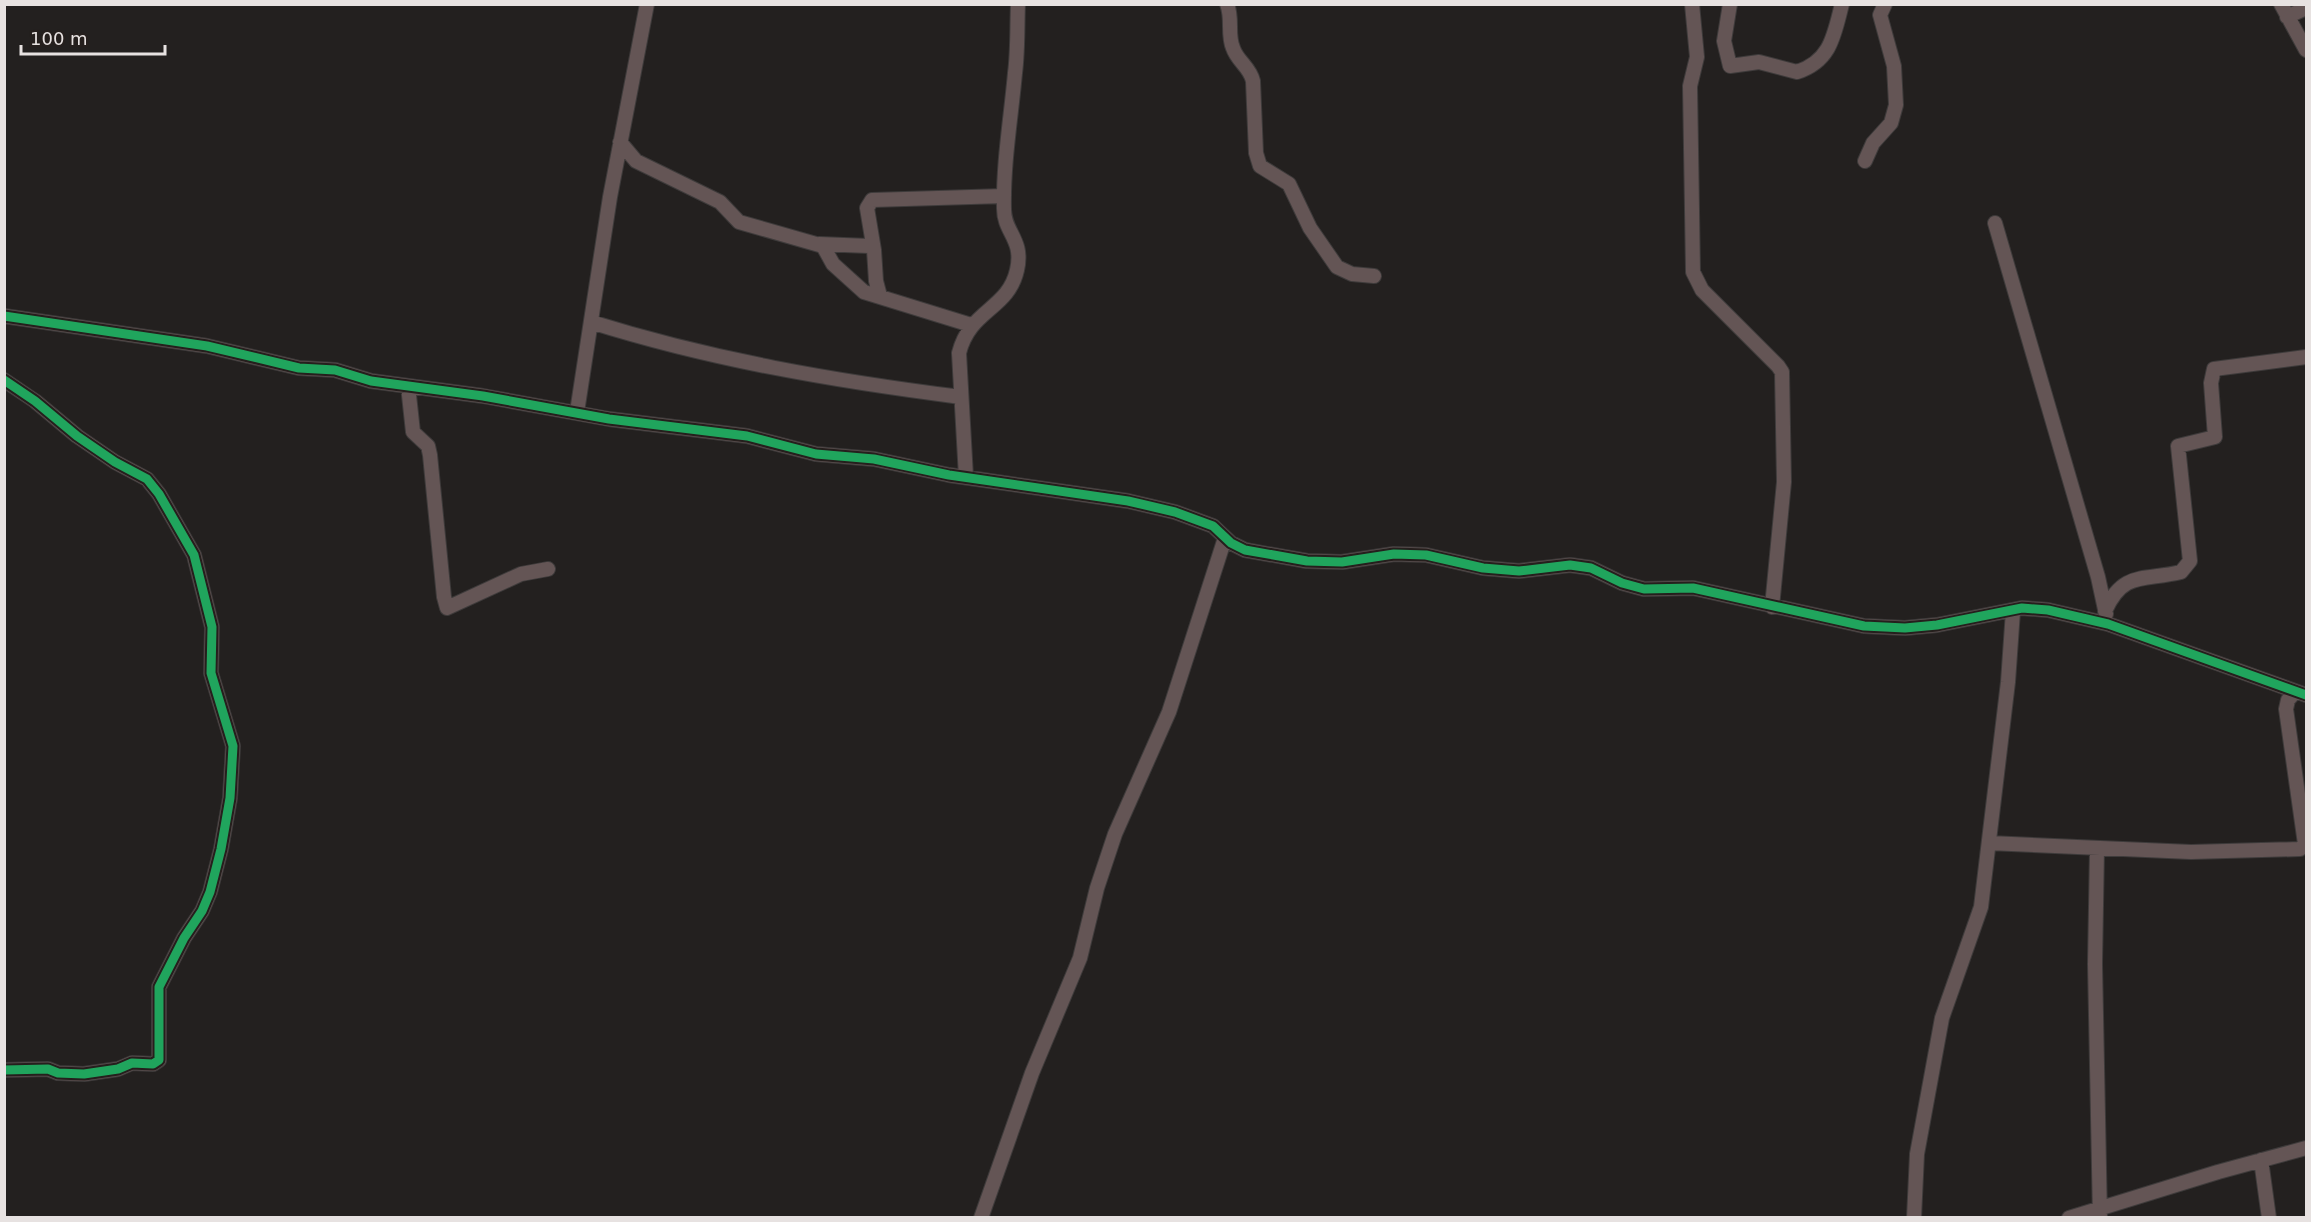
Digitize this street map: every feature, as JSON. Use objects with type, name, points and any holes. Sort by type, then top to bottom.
[{"type":"street","points":[[577,412],[620,142],[647,4]]},
{"type":"street","points":[[966,477],[959,353],[963,337],[971,325],[1006,294],[1017,271],[1018,246],[1004,218],[1004,196],[1016,72],[1018,4]]},
{"type":"street","points":[[1227,4],[1231,15],[1233,48],[1251,73],[1253,81],[1256,153],[1260,166],[1289,184],[1310,228],[1337,267],[1352,274],[1374,276]]},
{"type":"street","points":[[1692,4],[1697,57],[1690,86],[1693,272],[1702,290],[1782,372],[1784,482],[1772,607]]},
{"type":"street","points":[[1730,4],[1724,41],[1730,66],[1759,62],[1797,72],[1823,59],[1833,38],[1842,4]]},
{"type":"street","points":[[1865,161],[1873,143],[1891,123],[1896,105],[1894,66],[1880,15],[1885,4]]},
{"type":"street","points":[[2307,8],[2284,11],[2307,50]]},
{"type":"street","points":[[620,142],[636,161],[720,202],[739,222],[819,244],[869,246],[874,249]]},
{"type":"street","points":[[880,296],[867,208],[872,200],[1004,196]]},
{"type":"street","points":[[1995,223],[2098,577],[2106,617]]},
{"type":"street","points":[[819,244],[826,249],[833,264],[864,292],[971,325]]},
{"type":"street","points":[[4,316],[207,346],[299,368],[335,370],[371,381],[675,429],[747,436],[816,454],[874,459],[966,477],[1128,501],[1175,512],[1214,526],[1225,538],[1260,554],[1322,562],[1395,554],[1426,555],[1483,568],[1518,571],[1570,565],[1591,568],[1622,583],[1644,588],[1693,588],[1864,626],[1905,628],[1937,625],[2013,611],[2048,610],[2106,617],[2301,693]]},
{"type":"street","points":[[591,322],[639,338],[771,369],[961,397]]},
{"type":"street","points":[[2106,617],[2115,591],[2126,581],[2181,572],[2190,561],[2177,452],[2179,445],[2215,437],[2211,383],[2214,369],[2307,357]]},
{"type":"street","points":[[4,380],[35,401],[77,436],[115,462],[147,479],[159,494],[194,555],[212,627],[211,673],[233,746],[225,829],[210,892],[202,911],[183,938],[159,987],[159,1060],[153,1064],[132,1064],[118,1069],[84,1074],[58,1073],[48,1069],[4,1070]]},
{"type":"street","points":[[408,386],[413,432],[428,446],[430,455],[447,608],[521,574],[548,568]]},
{"type":"street","points":[[981,1218],[1032,1073],[1080,958],[1096,888],[1115,834],[1169,712],[1225,538]]},
{"type":"street","points":[[1914,1218],[1917,1154],[1942,1018],[1981,907],[2008,682],[2013,611]]},
{"type":"street","points":[[1989,843],[2191,852],[2294,851],[2306,846],[2286,709],[2289,700],[2301,693]]},
{"type":"street","points":[[2097,848],[2095,964],[2100,1214]]},
{"type":"street","points":[[2070,1218],[2100,1214],[2261,1160],[2307,1148]]},
{"type":"street","points":[[2261,1160],[2269,1218]]},
{"type":"cycle path","points":[[4,316],[207,346],[299,368],[335,370],[371,381],[483,396],[609,419],[747,436],[816,454],[874,459],[949,475],[1128,501],[1175,512],[1213,526],[1231,543],[1245,550],[1307,561],[1342,562],[1394,554],[1426,555],[1483,568],[1519,571],[1570,565],[1591,568],[1622,583],[1644,589],[1693,588],[1864,626],[1905,628],[1937,625],[2022,608],[2048,610],[2108,624],[2306,695]]},
{"type":"cycle path","points":[[4,380],[35,401],[77,436],[115,462],[147,479],[159,494],[194,555],[212,627],[211,673],[233,746],[230,798],[221,849],[210,892],[202,911],[184,938],[159,987],[159,1060],[153,1064],[132,1063],[118,1069],[84,1074],[58,1073],[48,1069],[4,1070]]}]
